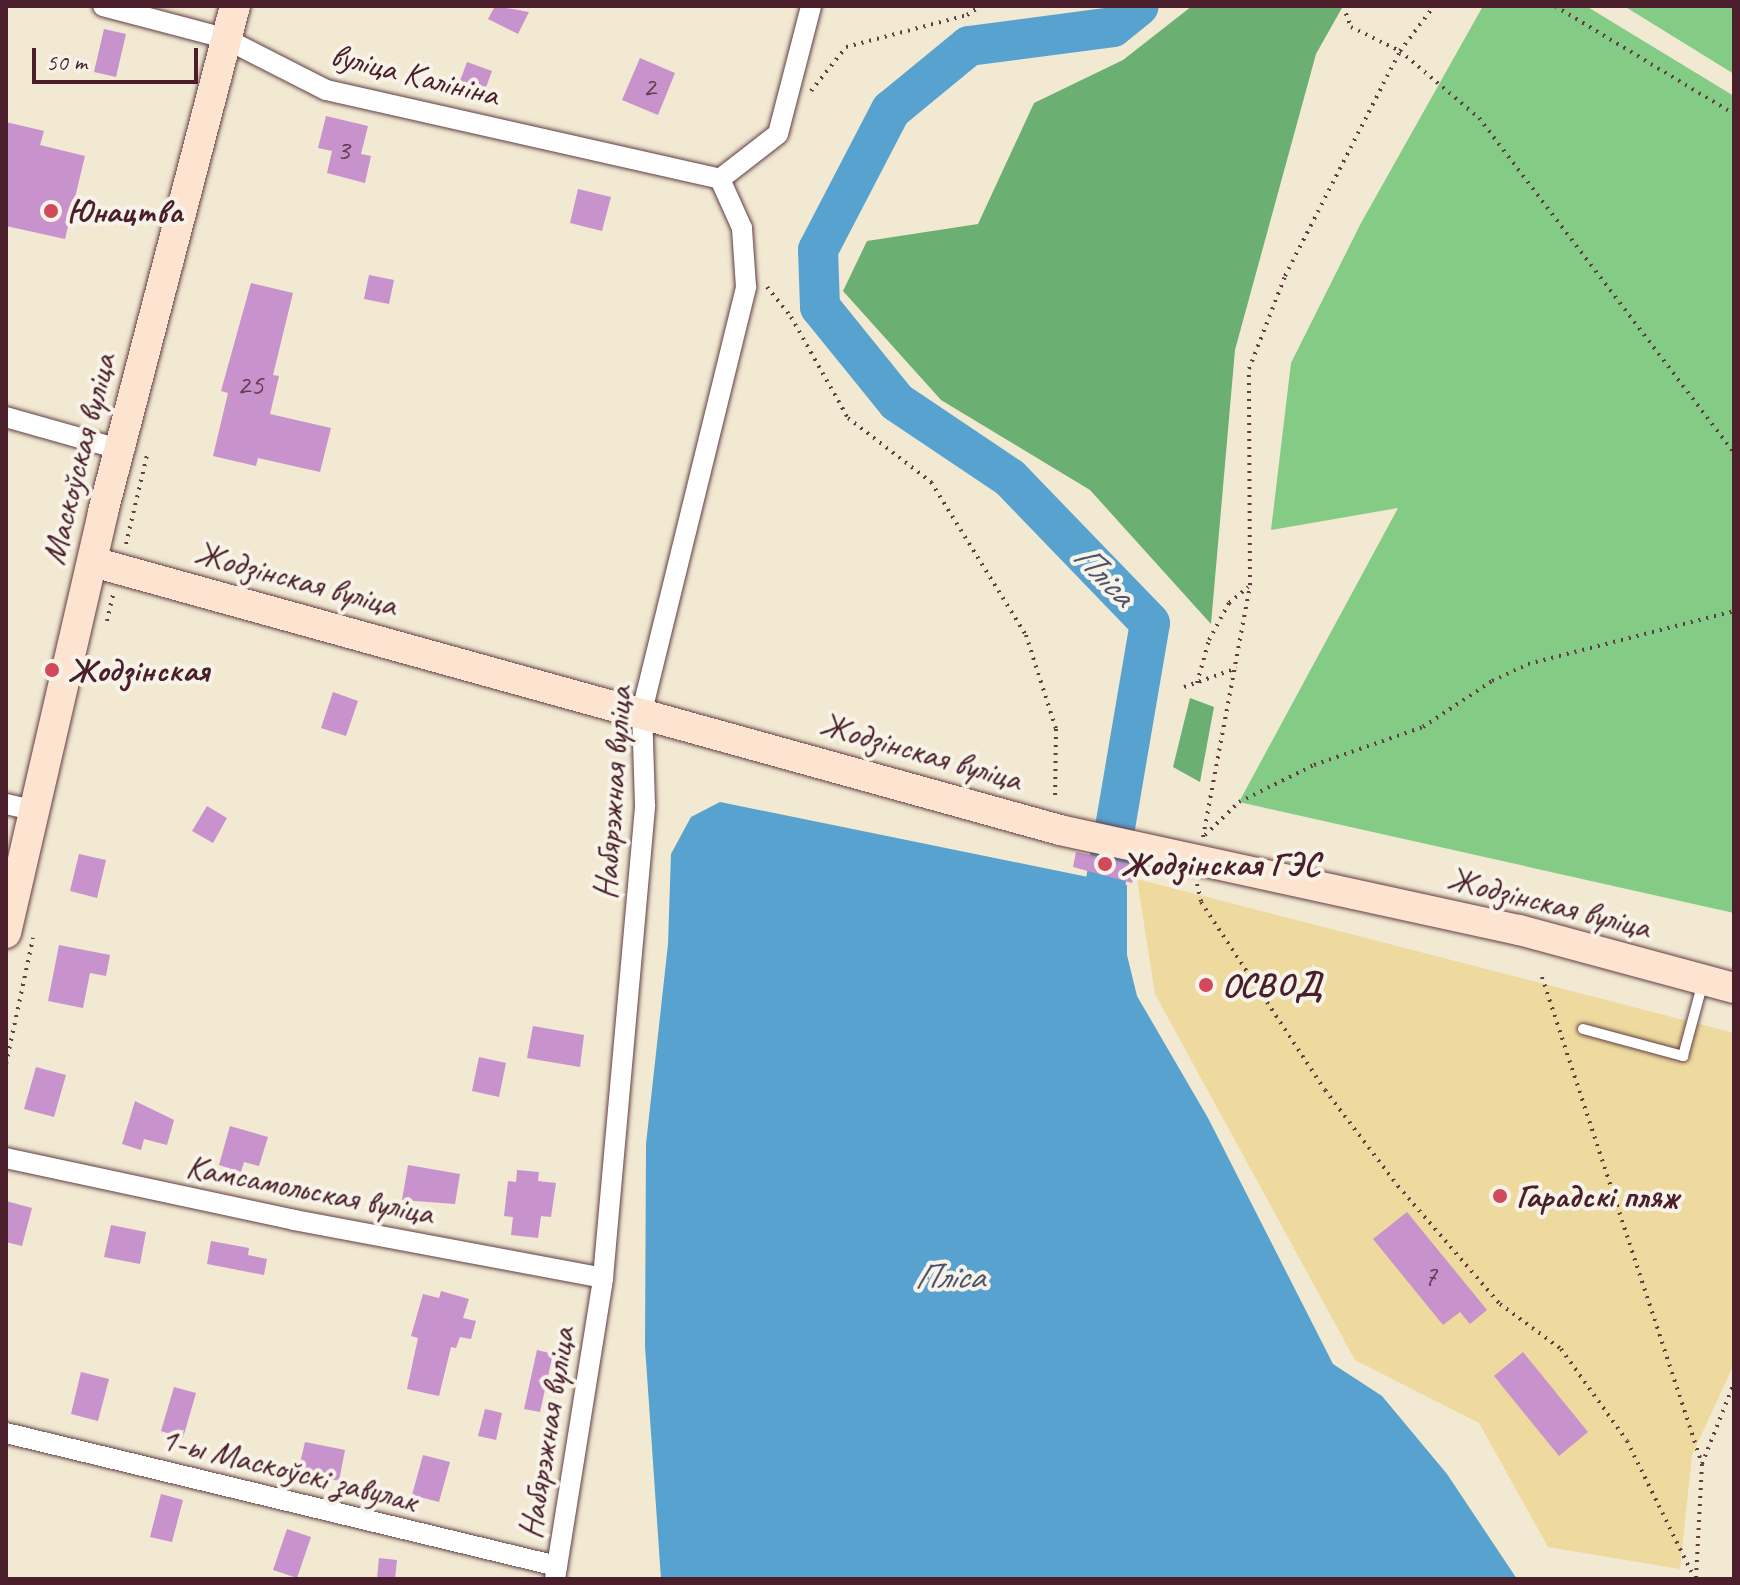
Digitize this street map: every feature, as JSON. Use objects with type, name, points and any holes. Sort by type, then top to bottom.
[{"type":"main road","name":"Маскоўская вуліца","points":[[6,933],[19,807],[93,562],[119,449],[224,38],[235,6]]},
{"type":"main road","name":"Жодзінская вуліца","points":[[93,562],[642,711],[1058,815],[1134,847],[1199,848],[1734,988]]},
{"type":"street","name":"вуліца Калініна","points":[[103,6],[224,38],[326,90],[720,179]]},
{"type":"street","points":[[720,179],[778,134],[811,6]]},
{"type":"street","name":"Набярэжная вуліца","points":[[556,1573],[603,1278],[645,805],[642,711],[746,287],[742,228],[720,179]]},
{"type":"street","points":[[6,417],[119,449]]},
{"type":"street","name":"Камсамольская вуліца","points":[[6,1158],[294,1220],[603,1278]]},
{"type":"street","name":"1-ы Маскоўскі завулак","points":[[6,1433],[556,1573]]},
{"type":"lane","points":[[1583,1029],[1683,1056],[1703,980]]},
{"type":"path","points":[[807,97],[846,47],[967,15],[981,6]]},
{"type":"path","points":[[1343,6],[1351,27],[1400,51],[1479,118],[1734,453]]},
{"type":"path","points":[[1434,6],[1400,51],[1285,276],[1249,369],[1250,585],[1237,668],[1199,848],[1201,902],[1325,1090],[1462,1264],[1500,1304],[1561,1349],[1627,1441],[1695,1579]]},
{"type":"path","points":[[1555,6],[1734,114]]},
{"type":"path","points":[[744,260],[791,317],[848,418],[931,482],[1026,635],[1056,729],[1058,815]]},
{"type":"path","points":[[1197,683],[1222,615],[1250,585]]},
{"type":"path","points":[[1199,848],[1239,802],[1314,765],[1423,727],[1492,681],[1528,664],[1734,611]]},
{"type":"path","points":[[1184,687],[1237,668]]},
{"type":"path","points":[[1542,977],[1702,1464]]},
{"type":"path","points":[[1695,1579],[1702,1464],[1734,1383]]},
{"type":"green space","points":[[1192,6],[1343,6],[1316,54],[1235,350],[1211,624],[1090,490],[941,400],[843,291],[867,241],[978,224],[1034,103],[1123,60]]},
{"type":"green space","points":[[1483,6],[1586,6],[1734,96],[1734,913],[1239,802],[1398,508],[1271,530],[1291,363],[1361,223]]},
{"type":"green space","points":[[1624,6],[1734,6],[1734,74]]},
{"type":"green space","points":[[1190,698],[1214,707],[1200,782],[1173,767]]},
{"type":"sand","name":"Гарадскі пляж","points":[[1137,879],[1734,1033],[1734,1364],[1692,1455],[1680,1569],[1548,1547],[1479,1423],[1355,1360],[1155,994]]},
{"type":"water","name":"Пліса","points":[[720,802],[1127,885],[1127,955],[1137,996],[1208,1118],[1333,1364],[1382,1396],[1447,1474],[1517,1579],[661,1579],[645,1346],[646,1144],[668,944],[671,854],[691,817]]},
{"type":"building","points":[[495,6],[529,12],[518,34],[488,19]]},
{"type":"building","points":[[104,29],[126,34],[116,77],[94,72]]},
{"type":"building","points":[[640,58],[675,73],[658,115],[622,100]]},
{"type":"building","points":[[467,62],[492,71],[481,101],[456,92]]},
{"type":"building","points":[[326,116],[368,126],[361,154],[371,156],[365,183],[327,173],[332,151],[318,148]]},
{"type":"building","points":[[6,122],[44,131],[40,145],[85,156],[65,239],[6,226]]},
{"type":"building","points":[[578,189],[611,197],[602,231],[570,223]]},
{"type":"building","points":[[369,275],[394,280],[389,304],[364,299]]},
{"type":"building","points":[[251,283],[293,293],[273,375],[279,376],[270,414],[331,428],[320,472],[258,458],[256,466],[213,456],[228,393],[221,391]]},
{"type":"building","points":[[333,692],[358,701],[346,736],[321,728]]},
{"type":"building","points":[[207,806],[227,818],[213,843],[192,831]]},
{"type":"building","name":"Жодзінская ГЭС","points":[[1076,852],[1136,865],[1132,883],[1073,867]]},
{"type":"building","points":[[79,854],[106,860],[97,898],[70,891]]},
{"type":"building","points":[[59,945],[110,955],[106,976],[90,973],[83,1008],[48,1001]]},
{"type":"building","points":[[533,1026],[584,1035],[580,1067],[527,1058]]},
{"type":"building","points":[[479,1057],[506,1063],[499,1097],[472,1091]]},
{"type":"building","points":[[36,1067],[66,1075],[54,1117],[24,1109]]},
{"type":"building","points":[[135,1101],[174,1120],[167,1145],[144,1139],[141,1150],[122,1144]]},
{"type":"building","points":[[230,1126],[268,1137],[259,1166],[244,1162],[241,1172],[219,1165]]},
{"type":"building","points":[[408,1165],[460,1174],[455,1204],[402,1200]]},
{"type":"building","points":[[517,1170],[539,1172],[538,1181],[556,1183],[551,1217],[541,1216],[538,1238],[511,1235],[513,1217],[504,1216],[508,1181],[516,1182]]},
{"type":"building","points":[[6,1201],[32,1208],[22,1246],[6,1242]]},
{"type":"building","points":[[1407,1212],[1487,1310],[1470,1324],[1460,1312],[1443,1325],[1373,1239]]},
{"type":"building","points":[[111,1225],[146,1232],[140,1264],[104,1257]]},
{"type":"building","points":[[211,1241],[249,1248],[248,1255],[267,1259],[264,1275],[207,1264]]},
{"type":"building","points":[[441,1291],[469,1299],[463,1318],[476,1321],[471,1339],[460,1337],[456,1348],[451,1347],[439,1396],[407,1389],[418,1338],[411,1336],[423,1294],[439,1298]]},
{"type":"building","points":[[537,1350],[553,1354],[540,1412],[524,1409]]},
{"type":"building","points":[[1523,1352],[1588,1432],[1559,1456],[1494,1376]]},
{"type":"building","points":[[81,1372],[109,1379],[98,1421],[71,1414]]},
{"type":"building","points":[[174,1387],[196,1393],[183,1438],[161,1431]]},
{"type":"building","points":[[485,1409],[502,1413],[496,1440],[478,1436]]},
{"type":"building","points":[[305,1442],[345,1450],[339,1481],[298,1472]]},
{"type":"building","points":[[423,1455],[450,1462],[439,1502],[412,1495]]},
{"type":"building","points":[[161,1494],[183,1500],[172,1542],[150,1537]]},
{"type":"building","points":[[287,1529],[311,1537],[297,1578],[273,1570]]},
{"type":"building","points":[[379,1558],[397,1560],[395,1579],[377,1579]]},
{"type":"waterway","name":"Пліса","points":[[1097,933],[1150,623],[1010,478],[897,402],[820,307],[818,250],[891,110],[969,46],[1113,27],[1139,6]]},
{"type":"place","name":"Юнацтва","points":[[51,211]]},
{"type":"place","name":"Жодзінская","points":[[52,670]]},
{"type":"place","name":"Жодзінская ГЭС","points":[[1105,864]]},
{"type":"place","name":"ОСВОД","points":[[1206,985]]},
{"type":"place","name":"Гарадскі пляж","points":[[1500,1196]]}]
